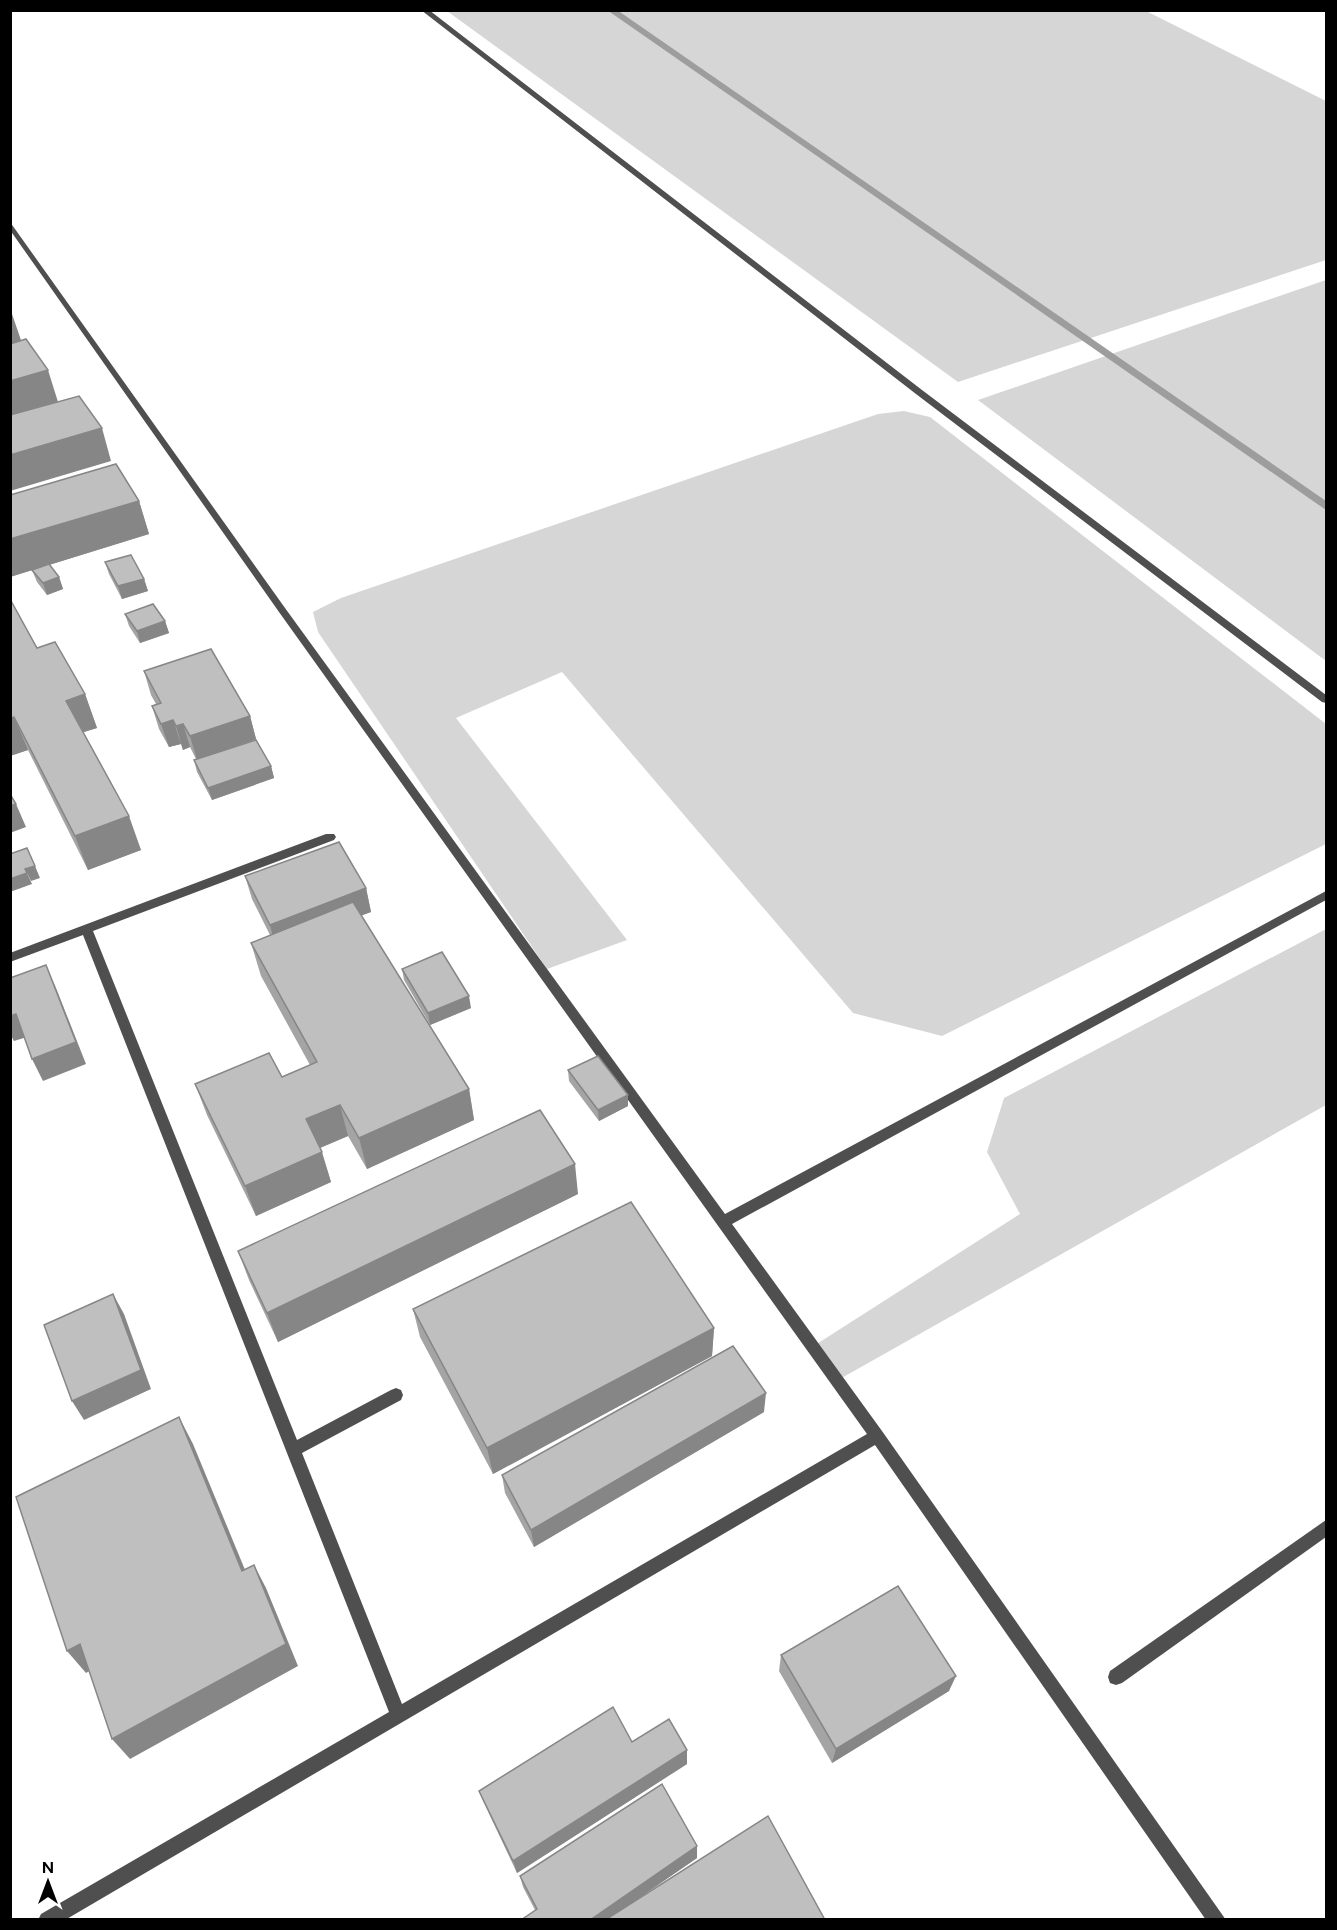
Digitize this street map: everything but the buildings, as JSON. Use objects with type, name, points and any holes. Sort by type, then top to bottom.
[{"type":"lane","points":[[424,10],[919,392],[1326,700]]},
{"type":"lane","points":[[10,224],[282,610],[724,1221],[1217,1920]]},
{"type":"lane","points":[[10,958],[330,837]]},
{"type":"lane","points":[[724,1221],[1326,895]]},
{"type":"lane","points":[[86,929],[398,1714]]},
{"type":"lane","points":[[293,1450],[396,1395]]},
{"type":"lane","points":[[47,1920],[877,1436]]},
{"type":"lane","points":[[1116,1677],[1326,1528]]},
{"type":"shaded area","points":[[447,11],[1146,11],[1326,101],[1326,260],[958,382]]},
{"type":"shaded area","points":[[1326,280],[1326,661],[978,400]]},
{"type":"shaded area","points":[[904,411],[930,417],[1326,724],[1326,844],[942,1036],[853,1013],[562,672],[456,718],[627,940],[547,969],[318,632],[313,612],[341,598],[878,414]]},
{"type":"shaded area","points":[[1326,929],[1326,1105],[838,1380],[812,1347],[1020,1214],[987,1152],[1004,1098]]},
{"type":"waterway","points":[[611,10],[1326,506]]}]
